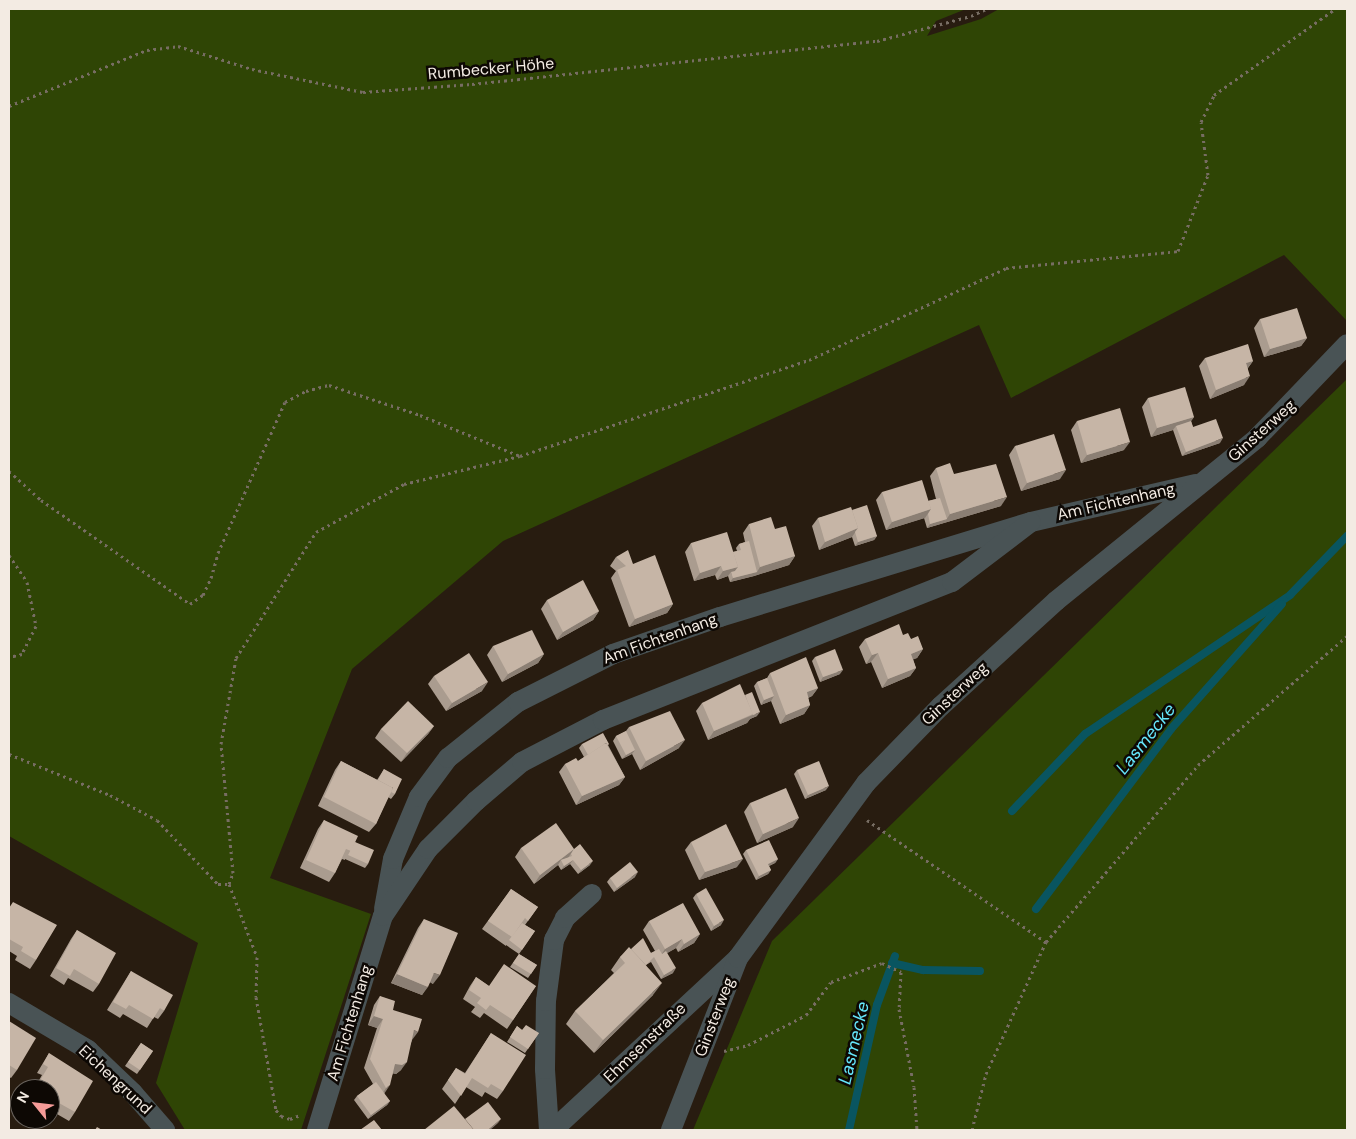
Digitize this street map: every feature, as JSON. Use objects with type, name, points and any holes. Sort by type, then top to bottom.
[{"type":"street","name":"Ginsterweg","points":[[671,1130],[738,958],[866,783],[941,706],[1056,601],[1257,438],[1347,344]]},
{"type":"street","name":"Am Fichtenhang","points":[[317,1130],[382,916],[393,860],[419,796],[448,758],[518,702],[613,654],[730,614],[1031,522],[1202,482]]},
{"type":"street","name":"Am Fichtenhang","points":[[382,916],[428,849],[476,801],[522,762],[603,720],[952,582],[1031,522]]},
{"type":"street","points":[[548,1130],[545,1070],[546,1001],[554,940],[565,918],[592,894]]},
{"type":"street","name":"Ehmsenstraße","points":[[553,1130],[676,1013],[738,958]]},
{"type":"street","name":"Eichengrund","points":[[9,1003],[88,1050],[133,1093],[165,1130]]},
{"type":"path","name":"Rumbecker Höhe","points":[[9,106],[147,50],[178,46],[252,69],[363,92],[472,84],[877,41],[971,16],[986,9]]},
{"type":"path","points":[[276,1110],[256,997],[257,957],[229,884],[233,874],[221,744],[236,658],[316,532],[404,484],[520,456],[809,360],[1006,268],[1178,251],[1208,175],[1201,122],[1214,95],[1335,9]]},
{"type":"path","points":[[9,471],[41,500],[190,604],[203,595],[211,578],[225,536],[285,402],[306,391],[329,385],[420,415],[520,456]]},
{"type":"path","points":[[9,555],[27,582],[36,626],[22,654],[9,657]]},
{"type":"path","points":[[972,1130],[986,1074],[1046,942],[1198,766],[1347,636]]},
{"type":"path","points":[[9,754],[110,795],[157,820],[218,884],[229,884]]},
{"type":"path","points":[[849,807],[1046,942]]},
{"type":"path","points":[[700,1057],[748,1045],[806,1016],[832,982],[882,963],[901,972],[899,1009],[914,1088],[917,1130]]},
{"type":"green space","points":[[9,9],[966,9],[936,21],[927,36],[981,19],[999,9],[1347,9],[1347,321],[1284,255],[1011,398],[979,325],[503,541],[352,669],[270,878],[371,914],[301,1130],[185,1130],[156,1083],[198,943],[9,836]]},
{"type":"green space","points":[[1347,379],[1347,1130],[693,1130],[772,941]]},
{"type":"building","points":[[1297,308],[1307,338],[1270,349],[1260,319]]},
{"type":"building","points":[[1248,344],[1253,361],[1246,363],[1250,376],[1216,390],[1205,358]]},
{"type":"building","points":[[1185,387],[1194,417],[1157,428],[1148,398]]},
{"type":"building","points":[[1120,408],[1130,442],[1087,455],[1077,421]]},
{"type":"building","points":[[1216,419],[1223,438],[1186,452],[1176,426],[1191,421],[1193,427]]},
{"type":"building","points":[[1054,434],[1066,470],[1027,483],[1015,446]]},
{"type":"building","points":[[950,463],[954,474],[996,464],[1007,497],[950,514],[936,468]]},
{"type":"building","points":[[922,480],[931,509],[892,522],[882,492]]},
{"type":"building","points":[[940,498],[947,519],[930,524],[928,514],[931,509],[928,501]]},
{"type":"building","points":[[867,505],[877,536],[858,542],[855,532],[858,528],[852,510]]},
{"type":"building","points":[[851,507],[858,528],[825,542],[818,518]]},
{"type":"building","points":[[771,517],[775,529],[786,526],[795,556],[760,567],[749,524]]},
{"type":"building","points":[[727,532],[738,567],[723,571],[721,566],[700,573],[691,543]]},
{"type":"building","points":[[749,541],[757,572],[733,578],[731,572],[735,571],[738,567],[733,552],[741,550],[739,544]]},
{"type":"building","points":[[628,550],[633,564],[655,555],[673,604],[635,619],[617,570],[626,566],[616,557]]},
{"type":"building","points":[[583,580],[599,611],[563,632],[547,600]]},
{"type":"building","points":[[899,624],[903,635],[908,633],[911,639],[918,636],[923,649],[911,654],[916,668],[888,679],[878,653],[872,655],[865,639]]},
{"type":"building","points":[[532,630],[544,654],[508,674],[493,646]]},
{"type":"building","points":[[835,649],[843,670],[823,677],[815,657]]},
{"type":"building","points":[[469,653],[488,682],[452,703],[434,676]]},
{"type":"building","points":[[806,657],[818,688],[807,692],[810,705],[786,715],[770,673]]},
{"type":"building","points":[[767,678],[774,696],[764,700],[757,682]]},
{"type":"building","points":[[740,684],[753,714],[714,731],[702,703]]},
{"type":"building","points":[[752,692],[760,712],[753,715],[745,695]]},
{"type":"building","points":[[408,701],[434,726],[407,753],[381,729]]},
{"type":"building","points":[[670,711],[685,740],[646,761],[629,727]]},
{"type":"building","points":[[626,731],[635,750],[626,755],[616,736]]},
{"type":"building","points":[[603,733],[609,744],[607,745],[606,743],[588,755],[582,744]]},
{"type":"building","points":[[606,743],[625,777],[582,796],[565,764],[576,758],[578,761]]},
{"type":"building","points":[[341,761],[393,788],[376,824],[324,797]]},
{"type":"building","points":[[819,761],[829,786],[808,795],[797,770]]},
{"type":"building","points":[[384,769],[402,779],[395,794],[391,792],[393,788],[378,780]]},
{"type":"building","points":[[786,788],[799,818],[763,834],[750,803]]},
{"type":"building","points":[[324,820],[358,836],[351,851],[346,849],[335,873],[306,860]]},
{"type":"building","points":[[556,823],[574,849],[540,875],[521,848]]},
{"type":"building","points":[[726,824],[743,859],[705,872],[691,842]]},
{"type":"building","points":[[769,840],[778,859],[768,864],[771,870],[759,876],[746,850]]},
{"type":"building","points":[[355,842],[374,850],[368,864],[348,855]]},
{"type":"building","points":[[580,844],[593,861],[581,870],[573,860],[564,866],[561,860],[572,856],[571,854],[574,849]]},
{"type":"building","points":[[630,862],[638,872],[617,888],[610,878]]},
{"type":"building","points":[[706,888],[724,920],[714,926],[696,894]]},
{"type":"building","points":[[511,889],[538,907],[528,921],[525,918],[512,937],[488,921]]},
{"type":"building","points":[[13,902],[57,925],[36,960],[21,951],[23,947],[9,939],[9,908]]},
{"type":"building","points":[[683,903],[700,934],[684,944],[682,939],[665,949],[649,921]]},
{"type":"building","points":[[424,919],[458,933],[440,975],[434,973],[428,987],[397,974]]},
{"type":"building","points":[[522,923],[535,931],[522,950],[509,940]]},
{"type":"building","points":[[77,930],[116,953],[99,984],[74,969],[70,976],[56,968]]},
{"type":"building","points":[[643,938],[651,953],[659,949],[662,954],[666,951],[676,968],[664,975],[654,957],[646,965],[631,949]]},
{"type":"building","points":[[629,947],[662,983],[603,1040],[575,1011],[625,963],[620,957]]},
{"type":"building","points":[[519,954],[537,965],[531,974],[513,963]]},
{"type":"building","points":[[504,964],[536,986],[513,1020],[490,1005],[486,1010],[477,1003],[481,998],[469,990],[476,977],[489,986]]},
{"type":"building","points":[[131,971],[173,995],[164,1011],[160,1008],[153,1019],[129,1005],[126,1009],[113,1002]]},
{"type":"building","points":[[380,996],[395,1001],[393,1010],[422,1019],[418,1032],[414,1030],[407,1062],[402,1065],[395,1064],[390,1085],[386,1088],[370,1059],[383,1019],[374,1016]]},
{"type":"building","points":[[9,1021],[36,1038],[17,1070],[9,1065]]},
{"type":"building","points":[[526,1025],[539,1033],[528,1049],[510,1037],[517,1026],[522,1030]]},
{"type":"building","points":[[491,1033],[526,1055],[503,1091],[491,1084],[488,1088],[472,1078],[461,1096],[448,1080],[456,1068],[465,1074]]},
{"type":"building","points":[[141,1043],[153,1051],[140,1070],[128,1062]]},
{"type":"building","points":[[49,1053],[93,1081],[75,1112],[60,1104],[60,1079],[41,1079],[48,1067],[43,1064]]},
{"type":"building","points":[[376,1082],[390,1101],[371,1115],[357,1096]]},
{"type":"building","points":[[488,1102],[501,1119],[488,1130],[474,1130],[465,1119]]},
{"type":"building","points":[[454,1106],[474,1130],[424,1130]]},
{"type":"building","points":[[374,1120],[382,1130],[360,1130]]},
{"type":"waterway","name":"Lasmecke","points":[[1012,811],[1085,734],[1290,595],[1347,536]]},
{"type":"waterway","name":"Lasmecke","points":[[1036,909],[1171,729],[1282,604]]},
{"type":"waterway","name":"Lasmecke","points":[[849,1130],[877,1005],[895,956]]},
{"type":"waterway","name":"Lasmecke","points":[[892,963],[923,970],[980,971]]}]
